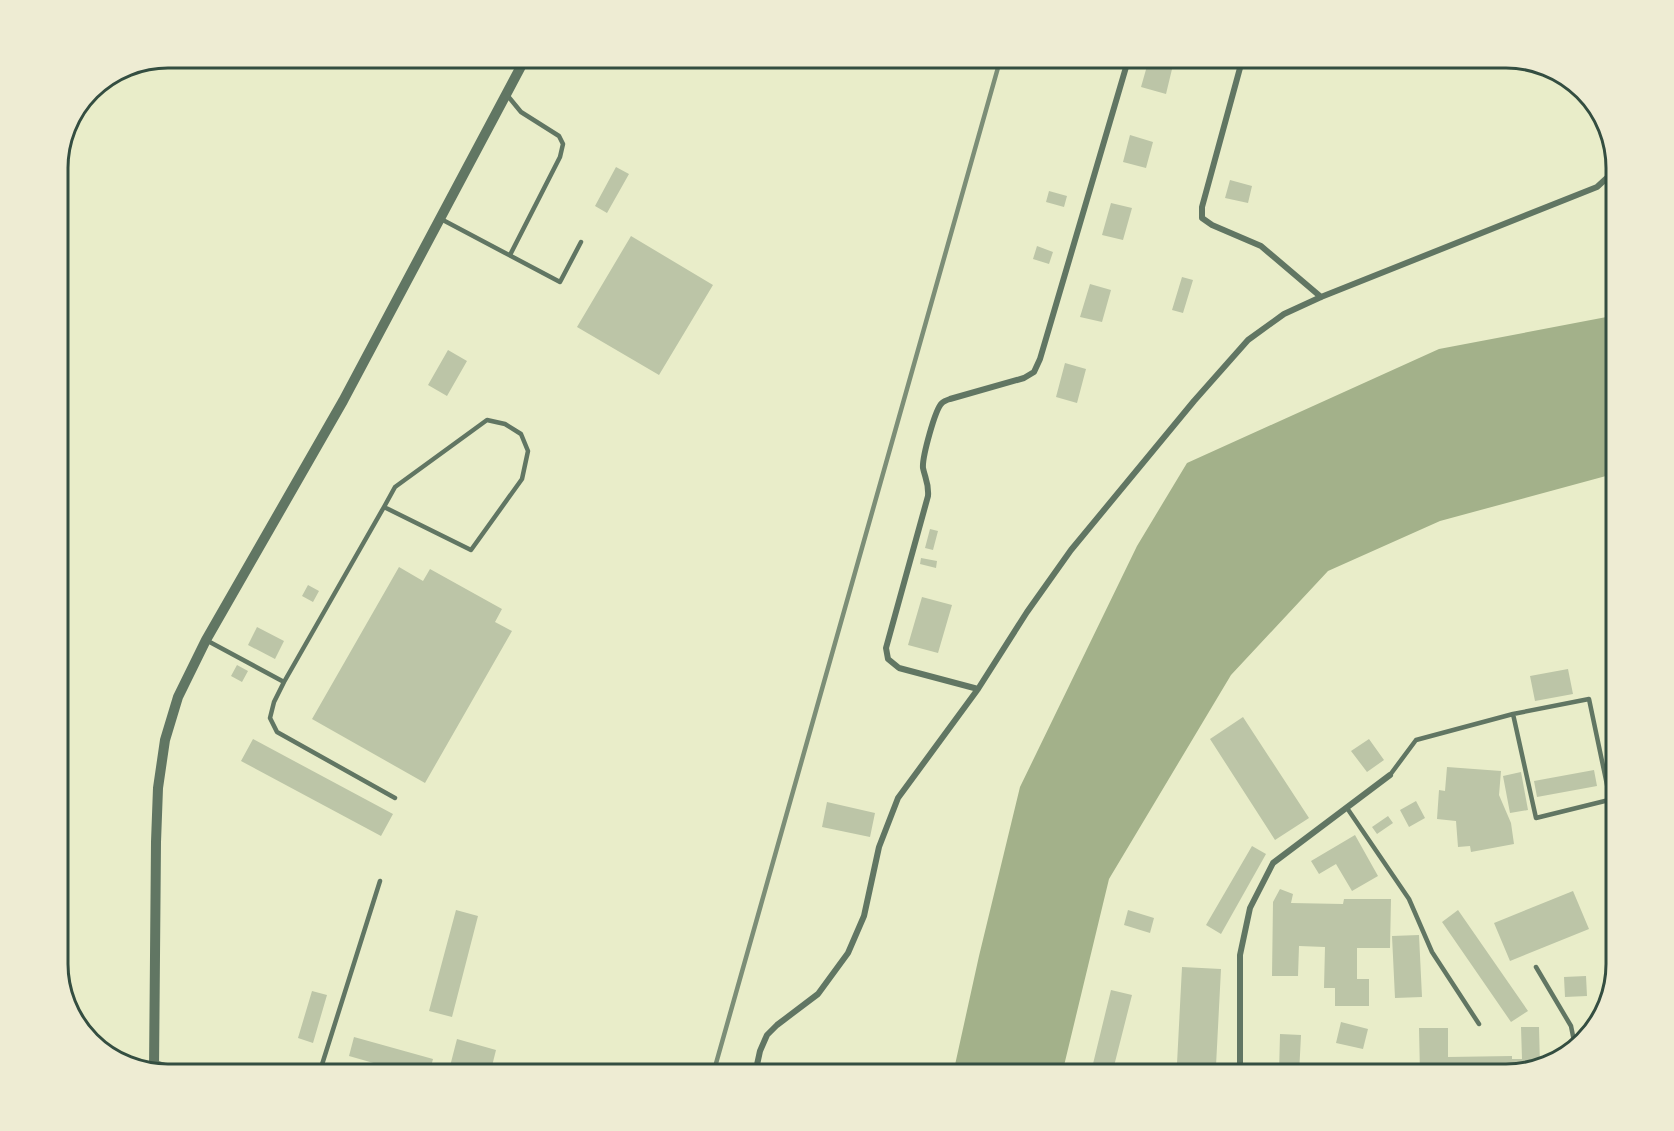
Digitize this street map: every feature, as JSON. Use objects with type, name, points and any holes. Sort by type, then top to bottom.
[{"type":"street","points":[[154,1063],[158,788],[165,741],[178,698],[206,640],[343,401],[520,68]]},
{"type":"street","points":[[978,689],[898,668],[888,659],[886,648],[928,496],[928,481],[923,466],[924,456],[937,412],[942,403],[1024,378],[1035,372],[1126,68]]},
{"type":"street","points":[[1240,68],[1202,207],[1202,218],[1212,225],[1261,246],[1321,297]]},
{"type":"street","points":[[757,1064],[767,1035],[818,994],[848,953],[864,916],[879,846],[898,798],[978,689],[1027,612],[1071,550],[1194,401],[1248,340],[1284,314],[1321,297],[1597,187],[1606,179]]},
{"type":"street","points":[[1240,1064],[1240,956],[1250,908],[1273,864],[1390,775]]},
{"type":"lane","points":[[507,95],[521,112],[559,136],[562,144],[560,157],[510,255]]},
{"type":"lane","points":[[441,219],[560,282],[581,242]]},
{"type":"lane","points":[[384,507],[471,550],[522,479],[528,451],[521,434],[504,424],[487,420],[395,487],[274,702],[270,718],[277,732],[395,798]]},
{"type":"lane","points":[[206,640],[284,682]]},
{"type":"lane","points":[[1390,775],[1416,740],[1513,714],[1589,699],[1606,780]]},
{"type":"lane","points":[[1513,714],[1536,819],[1606,800]]},
{"type":"lane","points":[[1347,808],[1409,899],[1432,952],[1479,1024]]},
{"type":"lane","points":[[322,1064],[380,881]]},
{"type":"lane","points":[[1536,967],[1571,1026],[1574,1038]]},
{"type":"shaded area","points":[[1606,317],[1606,476],[1440,521],[1328,571],[1231,675],[1109,879],[1064,1064],[955,1064],[1020,787],[1137,546],[1187,463],[1439,349]]},
{"type":"building","points":[[1146,68],[1172,68],[1166,94],[1141,87]]},
{"type":"building","points":[[1130,135],[1153,142],[1146,168],[1123,162]]},
{"type":"building","points":[[616,167],[629,174],[607,213],[595,206]]},
{"type":"building","points":[[1230,180],[1252,186],[1248,203],[1225,198]]},
{"type":"building","points":[[1049,191],[1067,196],[1064,207],[1046,202]]},
{"type":"building","points":[[1111,203],[1132,208],[1123,240],[1102,235]]},
{"type":"building","points":[[631,236],[713,285],[659,375],[577,327]]},
{"type":"building","points":[[1037,246],[1053,252],[1049,264],[1033,259]]},
{"type":"building","points":[[1182,277],[1193,280],[1183,313],[1172,310]]},
{"type":"building","points":[[1090,284],[1111,290],[1102,322],[1080,317]]},
{"type":"building","points":[[448,350],[467,361],[447,396],[428,385]]},
{"type":"building","points":[[1065,363],[1086,369],[1077,403],[1056,397]]},
{"type":"building","points":[[930,529],[938,531],[933,550],[925,548]]},
{"type":"building","points":[[921,558],[937,561],[936,568],[920,564]]},
{"type":"building","points":[[399,567],[423,581],[430,569],[502,609],[495,622],[512,631],[425,783],[312,719]]},
{"type":"building","points":[[308,585],[319,591],[313,602],[302,596]]},
{"type":"building","points":[[922,597],[952,605],[938,653],[908,645]]},
{"type":"building","points":[[257,627],[284,641],[275,659],[248,645]]},
{"type":"building","points":[[237,665],[248,671],[242,682],[231,676]]},
{"type":"building","points":[[1568,669],[1573,694],[1535,701],[1530,676]]},
{"type":"building","points":[[1243,717],[1309,818],[1275,840],[1210,739]]},
{"type":"building","points":[[253,739],[393,814],[381,836],[241,761]]},
{"type":"building","points":[[1369,739],[1384,760],[1367,772],[1351,751]]},
{"type":"building","points":[[1447,767],[1501,771],[1499,795],[1511,823],[1514,844],[1471,852],[1470,846],[1458,847],[1456,821],[1437,819],[1439,790],[1445,791]]},
{"type":"building","points":[[1594,770],[1597,786],[1537,797],[1534,781]]},
{"type":"building","points":[[1521,772],[1528,810],[1510,813],[1503,776]]},
{"type":"building","points":[[1416,801],[1425,818],[1409,827],[1400,810]]},
{"type":"building","points":[[827,802],[875,813],[870,837],[822,827]]},
{"type":"building","points":[[1388,816],[1393,823],[1377,834],[1372,827]]},
{"type":"building","points":[[1355,835],[1378,876],[1352,891],[1336,864],[1319,874],[1311,861]]},
{"type":"building","points":[[1252,846],[1266,854],[1221,934],[1206,925]]},
{"type":"building","points":[[1280,889],[1293,894],[1291,903],[1343,904],[1344,899],[1391,899],[1390,948],[1357,948],[1357,979],[1369,979],[1369,1006],[1335,1006],[1335,988],[1324,988],[1325,947],[1299,946],[1298,976],[1272,976],[1273,902]]},
{"type":"building","points":[[1573,891],[1589,929],[1510,961],[1494,923]]},
{"type":"building","points":[[456,910],[478,916],[452,1017],[429,1011]]},
{"type":"building","points":[[1128,910],[1154,918],[1150,933],[1124,925]]},
{"type":"building","points":[[1458,910],[1528,1011],[1511,1022],[1442,922]]},
{"type":"building","points":[[1419,935],[1422,997],[1395,998],[1392,936]]},
{"type":"building","points":[[1182,967],[1221,969],[1216,1064],[1177,1064]]},
{"type":"building","points":[[1586,976],[1587,996],[1565,997],[1564,977]]},
{"type":"building","points":[[1111,990],[1132,995],[1115,1064],[1093,1064]]},
{"type":"building","points":[[312,991],[327,995],[313,1043],[298,1038]]},
{"type":"building","points":[[1341,1022],[1368,1029],[1363,1049],[1336,1043]]},
{"type":"building","points":[[1521,1027],[1539,1027],[1540,1057],[1507,1064],[1420,1064],[1419,1028],[1448,1028],[1448,1057],[1512,1056],[1512,1059],[1522,1059]]},
{"type":"building","points":[[1280,1034],[1301,1035],[1300,1064],[1279,1064]]},
{"type":"building","points":[[354,1037],[433,1059],[432,1064],[377,1064],[349,1056]]},
{"type":"building","points":[[457,1039],[496,1050],[492,1064],[451,1064]]},
{"type":"railway","points":[[716,1064],[998,68]]}]
